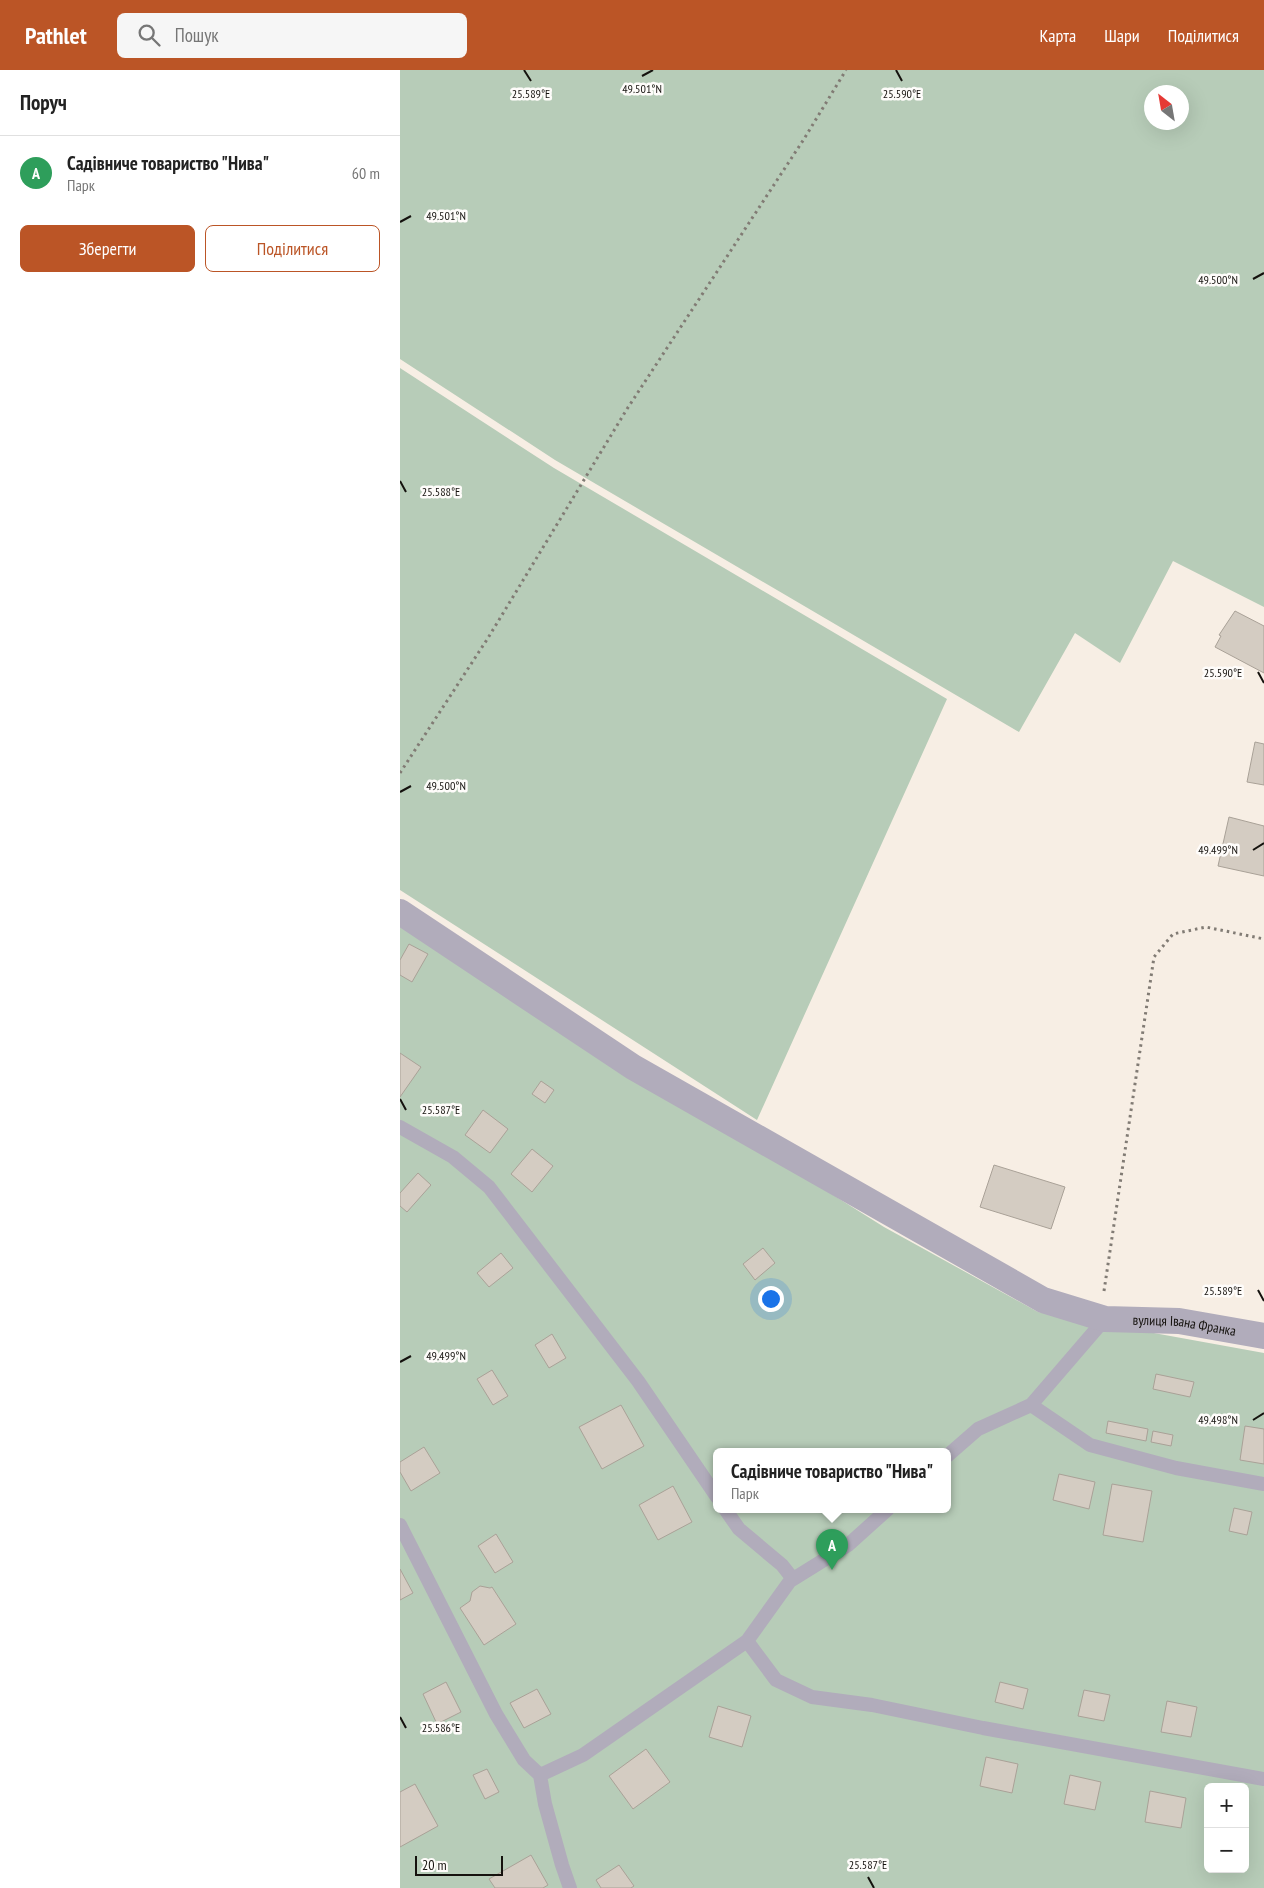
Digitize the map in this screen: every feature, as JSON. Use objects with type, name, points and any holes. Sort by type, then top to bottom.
[{"type":"street","name":"вулиця Івана Франка","points":[[400,912],[641,1072],[1043,1300],[1104,1319],[1179,1321],[1264,1336]]},
{"type":"lane","points":[[400,1127],[453,1157],[488,1186],[638,1381],[713,1490]]},
{"type":"lane","points":[[951,1453],[978,1429],[1031,1405],[1104,1319]]},
{"type":"lane","points":[[1031,1405],[1090,1445],[1176,1468],[1264,1484]]},
{"type":"lane","points":[[728,1513],[739,1529],[782,1565],[793,1579]]},
{"type":"lane","points":[[540,1775],[583,1755],[747,1641],[790,1581],[848,1545],[884,1513]]},
{"type":"lane","points":[[400,1525],[496,1714],[524,1760],[540,1775],[545,1804],[570,1888]]},
{"type":"lane","points":[[747,1641],[776,1680],[812,1697],[872,1705],[983,1728],[1264,1779]]},
{"type":"path","points":[[400,774],[488,638],[627,410],[804,139],[846,70]]},
{"type":"path","points":[[1104,1319],[1103,1285],[1154,957],[1173,934],[1206,927],[1264,939]]},
{"type":"green space","points":[[400,70],[1264,70],[1264,607],[1173,561],[1120,663],[1075,633],[1019,732],[555,460],[400,359]]},
{"type":"green space","points":[[400,368],[554,468],[947,699],[757,1120],[400,890]]},
{"type":"green space","points":[[400,923],[884,1227],[1038,1312],[1264,1353],[1264,1888],[400,1888]]},
{"type":"building","points":[[1235,611],[1264,626],[1264,673],[1215,647],[1221,636],[1219,635]]},
{"type":"building","points":[[1255,742],[1264,744],[1264,785],[1247,782]]},
{"type":"building","points":[[1229,817],[1264,826],[1264,876],[1218,866]]},
{"type":"building","points":[[409,944],[428,954],[412,982],[400,975],[400,960]]},
{"type":"building","points":[[400,1053],[421,1067],[400,1097]]},
{"type":"building","points":[[541,1081],[554,1090],[545,1103],[532,1094]]},
{"type":"building","points":[[483,1110],[508,1129],[490,1153],[465,1135]]},
{"type":"building","points":[[532,1149],[553,1166],[532,1192],[511,1174]]},
{"type":"building","points":[[994,1165],[1065,1187],[1051,1229],[980,1207]]},
{"type":"building","points":[[418,1173],[431,1185],[407,1212],[400,1206],[400,1193]]},
{"type":"building","points":[[763,1248],[775,1263],[755,1280],[743,1264]]},
{"type":"building","points":[[501,1253],[513,1268],[489,1287],[477,1273]]},
{"type":"building","points":[[552,1334],[566,1358],[549,1368],[535,1345]]},
{"type":"building","points":[[492,1370],[508,1396],[493,1405],[477,1379]]},
{"type":"building","points":[[1156,1374],[1194,1382],[1190,1397],[1153,1389]]},
{"type":"building","points":[[621,1405],[644,1446],[602,1469],[579,1427]]},
{"type":"building","points":[[1108,1421],[1148,1429],[1146,1441],[1106,1433]]},
{"type":"building","points":[[1245,1426],[1264,1429],[1264,1464],[1240,1460]]},
{"type":"building","points":[[1153,1431],[1173,1435],[1171,1446],[1151,1442]]},
{"type":"building","points":[[424,1447],[440,1473],[411,1491],[400,1472],[400,1462]]},
{"type":"building","points":[[1059,1474],[1095,1482],[1089,1509],[1053,1500]]},
{"type":"building","points":[[1112,1484],[1152,1491],[1143,1542],[1103,1535]]},
{"type":"building","points":[[673,1486],[692,1522],[658,1540],[639,1505]]},
{"type":"building","points":[[1234,1508],[1252,1512],[1247,1535],[1229,1531]]},
{"type":"building","points":[[496,1534],[513,1562],[495,1573],[478,1546]]},
{"type":"building","points":[[400,1569],[413,1593],[400,1600]]},
{"type":"building","points":[[480,1586],[492,1587],[516,1624],[484,1645],[460,1608],[470,1601],[472,1592]]},
{"type":"building","points":[[446,1682],[461,1712],[437,1724],[423,1694]]},
{"type":"building","points":[[1000,1682],[1028,1689],[1023,1709],[995,1702]]},
{"type":"building","points":[[537,1689],[551,1714],[524,1728],[510,1703]]},
{"type":"building","points":[[1084,1690],[1110,1695],[1104,1721],[1078,1716]]},
{"type":"building","points":[[1167,1701],[1197,1707],[1191,1737],[1161,1732]]},
{"type":"building","points":[[718,1706],[751,1716],[742,1747],[709,1737]]},
{"type":"building","points":[[646,1749],[670,1782],[633,1809],[609,1776]]},
{"type":"building","points":[[986,1757],[1018,1764],[1012,1793],[980,1786]]},
{"type":"building","points":[[487,1769],[499,1792],[485,1799],[473,1775]]},
{"type":"building","points":[[1070,1775],[1101,1782],[1095,1810],[1064,1804]]},
{"type":"building","points":[[415,1784],[438,1826],[400,1847],[400,1792]]},
{"type":"building","points":[[1150,1791],[1186,1798],[1181,1828],[1145,1822]]},
{"type":"building","points":[[531,1855],[548,1885],[543,1888],[495,1888],[489,1879]]},
{"type":"building","points":[[619,1865],[634,1886],[631,1888],[601,1888],[596,1880]]},
{"type":"place","name":"Садівниче товариство \"Нива\"","points":[[832,1570]]}]
